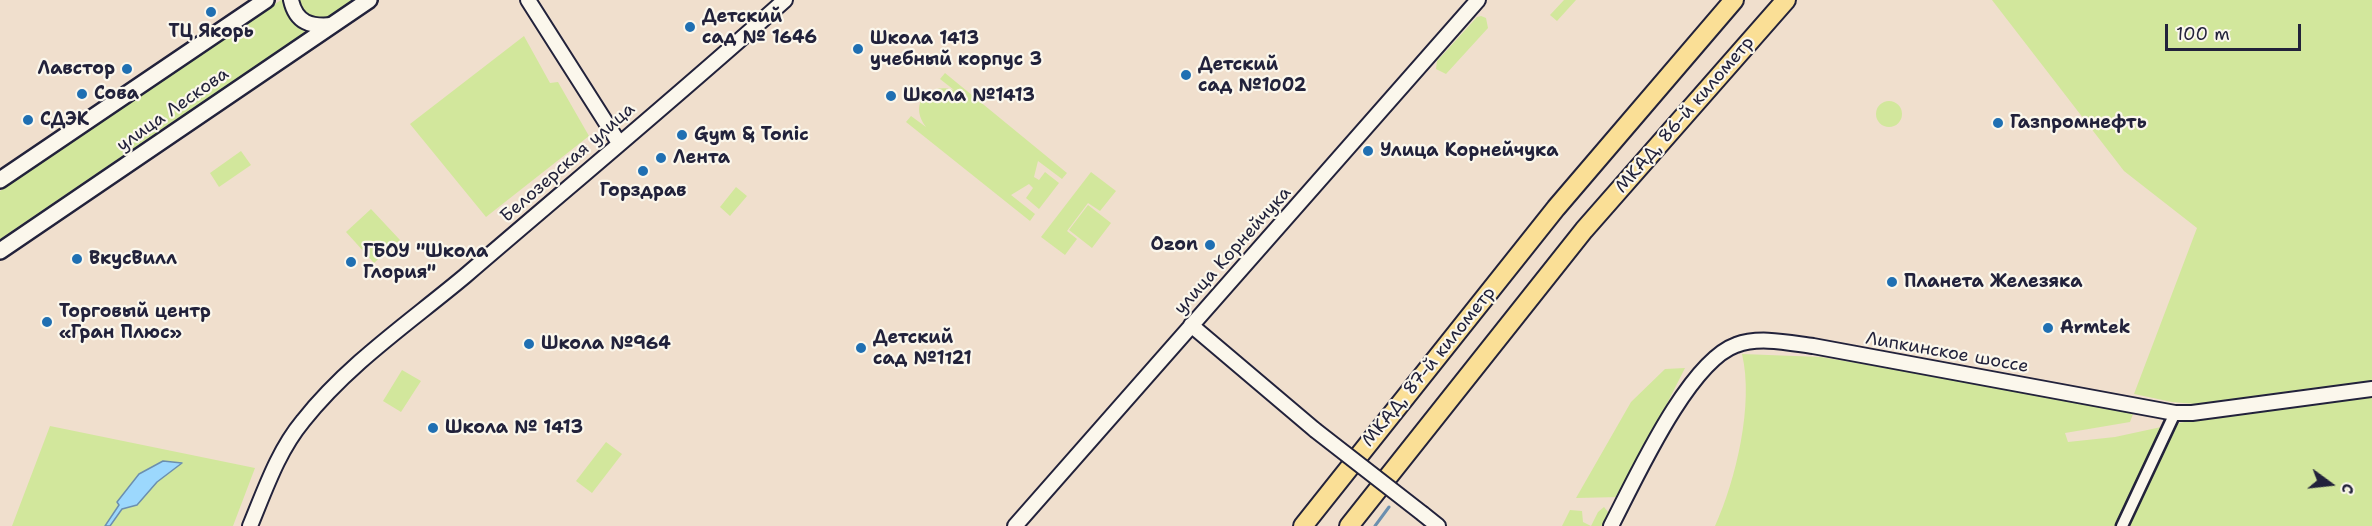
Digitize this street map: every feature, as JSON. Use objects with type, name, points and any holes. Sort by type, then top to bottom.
[{"type":"highway","name":"МКАД, 86-й километр","points":[[1556,208],[1734,0]]},
{"type":"highway","name":"МКАД, 86-й километр","points":[[1584,231],[1786,0]]},
{"type":"highway","name":"МКАД, 87-й километр","points":[[1303,526],[1556,208]]},
{"type":"highway","name":"МКАД, 87-й километр","points":[[1349,526],[1584,231]]},
{"type":"main road","points":[[0,180],[266,0]]},
{"type":"main road","name":"улица Лескова","points":[[0,251],[369,0]]},
{"type":"street","points":[[291,0],[293,11],[304,22],[317,26],[332,25]]},
{"type":"street","points":[[528,0],[619,142]]},
{"type":"street","name":"Белозерская улица","points":[[250,526],[282,451],[302,422],[326,394],[360,362],[456,283],[785,0]]},
{"type":"street","name":"улица Корнейчука","points":[[1015,526],[1478,0]]},
{"type":"street","points":[[1191,325],[1315,430],[1438,526]]},
{"type":"street","name":"Липкинское шоссе","points":[[1611,526],[1662,429],[1695,380],[1709,362],[1721,352],[1743,343],[1773,342],[1813,346],[2175,412],[2192,412],[2372,389]]},
{"type":"street","points":[[2122,526],[2175,412]]},
{"type":"green space","points":[[281,0],[285,0],[292,20],[305,32],[0,239],[0,191]]},
{"type":"green space","points":[[299,0],[352,0],[323,20],[308,14],[302,8]]},
{"type":"green space","points":[[1564,0],[1576,0],[1557,21],[1550,15]]},
{"type":"green space","points":[[1992,0],[2372,0],[2372,383],[2313,388],[2195,404],[2134,394],[2197,228],[2124,171]]},
{"type":"green space","points":[[1477,17],[1486,18],[1488,28],[1446,74],[1436,69],[1437,61]]},
{"type":"green space","points":[[524,36],[550,83],[558,82],[589,136],[486,217],[410,124]]},
{"type":"green space","points":[[945,73],[1067,173],[1062,179],[1038,161],[1034,177],[1039,180],[1045,172],[1059,183],[1039,209],[1026,198],[1033,188],[1029,184],[1011,195],[1035,214],[1030,221],[906,122],[911,116],[926,127],[919,110],[924,97],[936,89],[954,90],[940,79]]},
{"type":"green space","points":[[1889,101],[1898,105],[1902,114],[1898,123],[1889,127],[1880,123],[1876,114],[1880,105]]},
{"type":"green space","points":[[241,151],[251,165],[219,187],[210,173]]},
{"type":"green space","points":[[1091,172],[1116,191],[1100,211],[1088,203],[1067,231],[1077,239],[1065,255],[1041,237]]},
{"type":"green space","points":[[736,187],[747,196],[730,216],[720,207]]},
{"type":"green space","points":[[1088,205],[1111,223],[1092,248],[1069,230]]},
{"type":"green space","points":[[371,209],[400,240],[374,263],[346,232]]},
{"type":"green space","points":[[1742,354],[1821,357],[2110,406],[2133,414],[2130,422],[2065,433],[2068,442],[2115,437],[2189,421],[2372,395],[2372,526],[1715,526],[1730,487],[1741,442],[1746,395]]},
{"type":"green space","points":[[1685,368],[1620,497],[1576,498],[1631,402],[1665,369]]},
{"type":"green space","points":[[402,370],[421,381],[401,412],[383,401]]},
{"type":"green space","points":[[50,426],[255,468],[233,526],[12,526]]},
{"type":"green space","points":[[606,442],[622,454],[592,493],[576,481]]},
{"type":"green space","points":[[1604,507],[1609,513],[1603,526],[1591,526],[1598,512]]},
{"type":"green space","points":[[1570,510],[1582,511],[1583,522],[1591,526],[1562,526]]},
{"type":"water","points":[[163,461],[182,463],[157,482],[137,505],[122,509],[110,526],[105,526],[119,505],[117,502],[139,474]]},
{"type":"waterway","points":[[1375,526],[1389,507]]},
{"type":"place","name":"ТЦ Якорь","points":[[211,12]]},
{"type":"place","name":"Детский сад № 1646","points":[[690,27]]},
{"type":"place","name":"Школа 1413 учебный корпус 3","points":[[858,49]]},
{"type":"place","name":"Лавстор","points":[[127,69]]},
{"type":"place","name":"Детский сад №1002","points":[[1186,75]]},
{"type":"place","name":"Сова","points":[[82,94]]},
{"type":"place","name":"Школа №1413","points":[[891,96]]},
{"type":"place","name":"СДЭК","points":[[28,120]]},
{"type":"place","name":"Газпромнефть","points":[[1998,123]]},
{"type":"place","name":"Gym & Tonic","points":[[682,135]]},
{"type":"place","name":"Улица Корнейчука","points":[[1368,151]]},
{"type":"place","name":"Лента","points":[[661,158]]},
{"type":"place","name":"Горздрав","points":[[643,171]]},
{"type":"place","name":"Ozon","points":[[1210,245]]},
{"type":"place","name":"ВкусВилл","points":[[77,259]]},
{"type":"place","name":"ГБОУ \"Школа Глория\"","points":[[351,262]]},
{"type":"place","name":"Планета Железяка","points":[[1892,282]]},
{"type":"place","name":"Торговый центр «Гран Плюс»","points":[[47,322]]},
{"type":"place","name":"Armtek","points":[[2048,328]]},
{"type":"place","name":"Школа №964","points":[[529,344]]},
{"type":"place","name":"Детский сад №1121","points":[[861,348]]},
{"type":"place","name":"Школа № 1413","points":[[433,428]]}]
